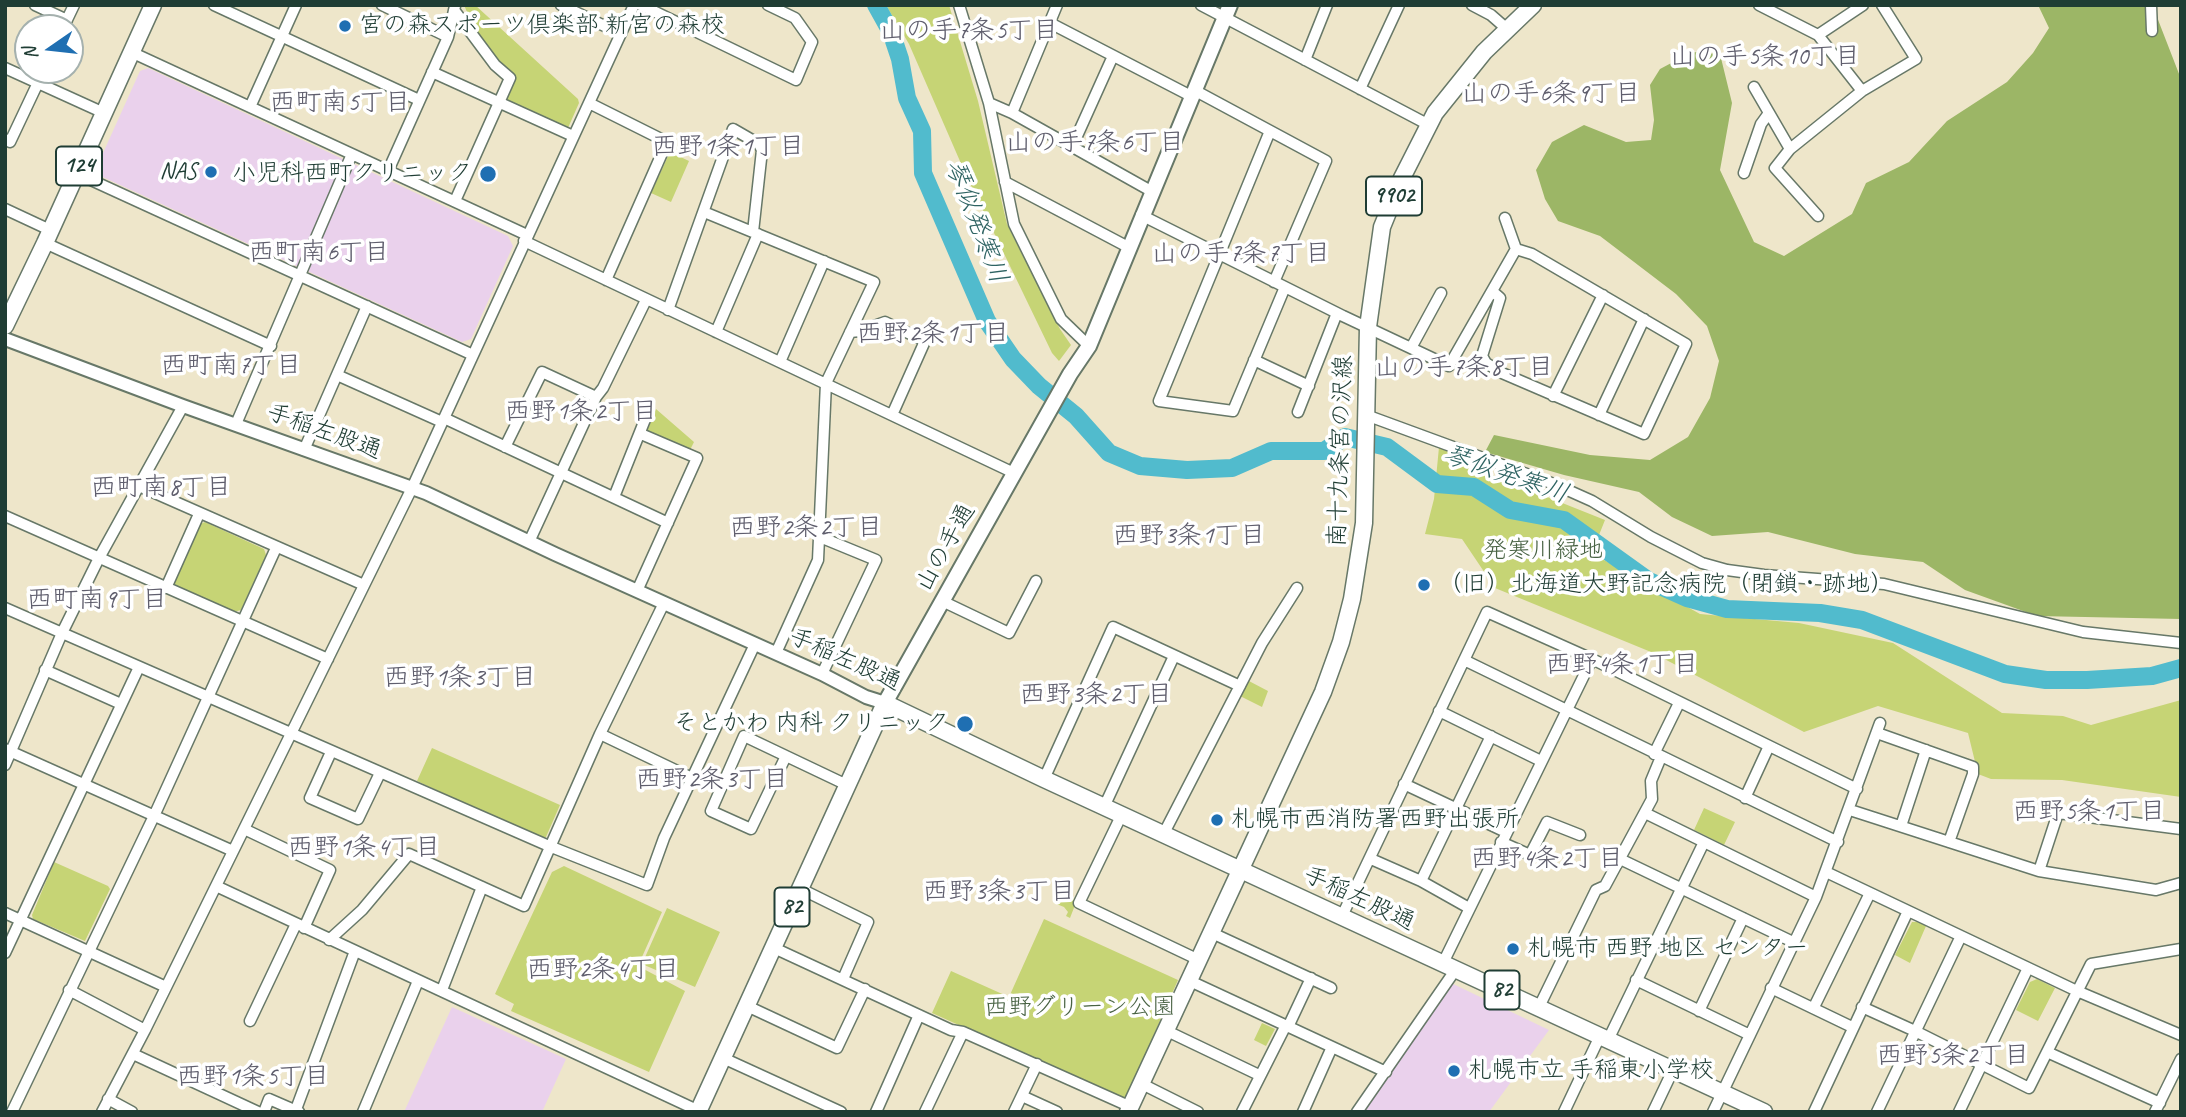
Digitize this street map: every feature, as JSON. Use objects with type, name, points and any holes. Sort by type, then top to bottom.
[{"type":"main road","name":"124","points":[[5,326],[153,5]]},
{"type":"main road","name":"南十九条宮の沢線","points":[[1130,1110],[1328,679],[1352,599],[1364,523],[1368,327],[1382,228],[1402,178],[1443,103],[1484,52],[1533,5]]},
{"type":"main road","name":"山の手通","points":[[698,1111],[885,703],[1070,373],[1089,346],[1227,11]]},
{"type":"main road","name":"手稲左股通","points":[[885,703],[1163,835],[1764,1112]]},
{"type":"street","points":[[214,5],[419,100]]},
{"type":"street","points":[[250,107],[296,5]]},
{"type":"street","points":[[382,5],[448,37]]},
{"type":"street","points":[[561,5],[621,34]]},
{"type":"street","points":[[102,1112],[412,488],[634,5]]},
{"type":"street","points":[[641,5],[796,80],[812,42],[795,18],[768,5]]},
{"type":"street","points":[[959,5],[989,103],[1014,224],[1060,319],[1089,346]]},
{"type":"street","points":[[1012,113],[1058,5]]},
{"type":"street","points":[[1201,5],[1227,11],[1305,60],[1429,125]]},
{"type":"street","points":[[1305,60],[1327,5]]},
{"type":"street","points":[[1360,89],[1399,5]]},
{"type":"street","points":[[1472,5],[1491,15],[1507,29]]},
{"type":"street","points":[[1759,5],[1818,35],[1862,91]]},
{"type":"street","points":[[1818,35],[1863,5]]},
{"type":"street","points":[[1818,216],[1775,168],[1790,149],[1862,91],[1916,59],[1882,5]]},
{"type":"street","points":[[2151,5],[2152,31]]},
{"type":"street","points":[[388,171],[448,37],[454,7]]},
{"type":"street","points":[[454,7],[495,65],[510,78],[455,201]]},
{"type":"street","points":[[1050,23],[1326,161],[1274,282]]},
{"type":"street","points":[[131,52],[455,201],[646,300],[1014,473]]},
{"type":"street","points":[[1072,147],[1114,56]]},
{"type":"street","points":[[432,72],[573,136]]},
{"type":"street","points":[[5,139],[10,142],[38,84]]},
{"type":"street","points":[[40,84],[104,113]]},
{"type":"street","points":[[1754,87],[1790,149]]},
{"type":"street","points":[[589,103],[667,142],[606,280]]},
{"type":"street","points":[[989,103],[1012,113],[1151,191]]},
{"type":"street","points":[[1745,173],[1761,124],[1769,113]]},
{"type":"street","points":[[668,310],[733,129],[759,144],[762,149],[756,233],[716,332]]},
{"type":"street","points":[[1270,131],[1159,401],[1233,411],[1285,287]]},
{"type":"street","points":[[236,424],[352,154]]},
{"type":"street","points":[[74,176],[91,180],[473,355]]},
{"type":"street","points":[[1005,182],[1128,247]]},
{"type":"street","points":[[5,209],[48,236],[271,346]]},
{"type":"street","points":[[704,212],[874,282],[826,383],[818,560],[776,653]]},
{"type":"street","points":[[1141,215],[1449,366],[1516,249],[1505,218]]},
{"type":"street","points":[[1492,291],[1500,298],[1482,356],[1486,363],[1553,396],[1644,434],[1686,344],[1532,254],[1516,249]]},
{"type":"street","points":[[780,362],[824,261]]},
{"type":"street","points":[[1411,348],[1441,293]]},
{"type":"street","points":[[1553,396],[1603,295]]},
{"type":"street","points":[[529,542],[596,397],[646,300]]},
{"type":"street","points":[[304,450],[367,306]]},
{"type":"street","points":[[1298,412],[1337,313]]},
{"type":"street","points":[[1599,415],[1644,319]]},
{"type":"street","points":[[850,332],[885,322],[925,341],[892,415]]},
{"type":"street","name":"手稲左股通","points":[[5,339],[412,488],[822,674],[866,697],[885,703]]},
{"type":"street","points":[[1254,360],[1308,386]]},
{"type":"street","points":[[505,447],[542,372],[596,397]]},
{"type":"street","points":[[337,375],[505,447],[668,523]]},
{"type":"street","points":[[5,765],[8,751],[99,558],[183,406]]},
{"type":"street","points":[[614,497],[648,412]]},
{"type":"street","points":[[1366,415],[1554,484],[1592,501],[1674,550],[1714,567],[1764,575],[1884,584],[2083,632],[2181,643]]},
{"type":"street","points":[[637,591],[697,458],[641,433]]},
{"type":"street","points":[[139,486],[364,585]]},
{"type":"street","points":[[166,588],[199,514]]},
{"type":"street","points":[[5,516],[328,659]]},
{"type":"street","points":[[820,537],[876,560],[822,674]]},
{"type":"street","points":[[12,1112],[154,816],[275,548]]},
{"type":"street","points":[[942,601],[1009,633],[1036,582]]},
{"type":"street","points":[[1163,835],[1262,643],[1297,588]]},
{"type":"street","points":[[329,940],[362,910],[409,854],[524,906],[600,734],[664,604]]},
{"type":"street","points":[[5,608],[331,752],[647,885],[664,838],[755,644]]},
{"type":"street","points":[[1342,916],[1487,612],[1592,659],[1857,789]]},
{"type":"street","points":[[1044,779],[1113,627],[1240,686]]},
{"type":"street","points":[[1104,807],[1174,656]]},
{"type":"street","points":[[1357,1112],[1441,987],[1469,908],[1592,659]]},
{"type":"street","points":[[1464,660],[1838,842]]},
{"type":"street","points":[[5,953],[139,667]]},
{"type":"street","points":[[45,670],[121,704]]},
{"type":"street","points":[[1539,1007],[1596,890],[1605,886],[1652,799],[1651,781],[1658,756],[1679,703]]},
{"type":"street","points":[[1439,711],[1541,761]]},
{"type":"street","points":[[1713,1112],[1826,872],[1879,728],[1926,750],[1973,767],[1973,774],[1949,842]]},
{"type":"street","points":[[600,734],[692,778]]},
{"type":"street","points":[[786,756],[751,829],[711,811],[744,736],[847,785]]},
{"type":"street","points":[[1421,881],[1491,736]]},
{"type":"street","points":[[1745,798],[1769,746]]},
{"type":"street","points":[[1901,827],[1926,750]]},
{"type":"street","points":[[8,751],[233,851]]},
{"type":"street","points":[[331,752],[310,798],[358,819],[380,773]]},
{"type":"street","points":[[1404,784],[1457,809],[1530,855],[1547,822],[1580,835]]},
{"type":"street","points":[[1850,810],[2039,872],[2156,890],[2181,883]]},
{"type":"street","points":[[1645,813],[1815,897]]},
{"type":"street","points":[[2039,872],[2058,813],[2181,829]]},
{"type":"street","points":[[1122,814],[1079,903],[1199,960]]},
{"type":"street","points":[[244,830],[330,870],[250,1021]]},
{"type":"street","points":[[1563,1112],[1636,979],[1704,842]]},
{"type":"street","points":[[1371,859],[1421,881],[1469,908]]},
{"type":"street","points":[[1620,859],[1793,942]]},
{"type":"street","points":[[1826,872],[2077,991],[2181,1035]]},
{"type":"street","points":[[216,886],[698,1111]]},
{"type":"street","points":[[442,990],[482,887]]},
{"type":"street","points":[[801,889],[868,922],[843,979]]},
{"type":"street","points":[[1814,1007],[1870,893]]},
{"type":"street","points":[[1814,1112],[1908,911]]},
{"type":"street","points":[[5,914],[166,987]]},
{"type":"street","points":[[1699,1011],[1743,918]]},
{"type":"street","points":[[1212,933],[1331,988]]},
{"type":"street","points":[[1877,1112],[1961,936]]},
{"type":"street","points":[[774,948],[951,1030],[963,1032],[1037,1064],[1130,1110]]},
{"type":"street","points":[[1862,1007],[2029,1088],[2091,964],[2181,949]]},
{"type":"street","points":[[264,1112],[269,1099],[297,1111],[355,951]]},
{"type":"street","points":[[1959,1112],[2028,968]]},
{"type":"street","points":[[1242,1112],[1311,978]]},
{"type":"street","points":[[1636,979],[1750,1035]]},
{"type":"street","points":[[363,1112],[418,981]]},
{"type":"street","points":[[1190,981],[1386,1072]]},
{"type":"street","points":[[1771,988],[1852,1027]]},
{"type":"street","points":[[747,1006],[837,1048],[865,989]]},
{"type":"street","points":[[69,990],[145,1030]]},
{"type":"street","points":[[876,1112],[919,1015]]},
{"type":"street","points":[[1167,1031],[1259,1075]]},
{"type":"street","points":[[926,1112],[963,1032]]},
{"type":"street","points":[[1303,1112],[1332,1047]]},
{"type":"street","points":[[2047,1052],[2157,1107],[2181,1059]]},
{"type":"street","points":[[133,1054],[258,1112]]},
{"type":"street","points":[[723,1058],[841,1112]]},
{"type":"street","points":[[1014,1112],[1037,1064]]},
{"type":"street","points":[[1653,1112],[1673,1070]]},
{"type":"street","points":[[1142,1084],[1198,1112]]},
{"type":"street","points":[[1022,1096],[1057,1112]]},
{"type":"street","points":[[108,1099],[132,1112]]},
{"type":"shaded area","points":[[148,68],[508,236],[513,246],[471,339],[462,342],[94,173],[140,71]]},
{"type":"shaded area","name":"札幌市立 手稲東小学校","points":[[1449,982],[1549,1030],[1489,1112],[1361,1112]]},
{"type":"shaded area","points":[[452,1007],[566,1059],[542,1112],[404,1112]]},
{"type":"green space","points":[[464,5],[475,5],[578,99],[579,103],[568,128],[564,129],[508,103],[506,99],[515,77],[498,62],[476,33]]},
{"type":"green space","points":[[886,5],[949,5],[978,101],[1007,224],[1060,329],[1071,345],[1059,361],[1052,353],[966,175],[909,44]]},
{"type":"green space","points":[[2038,5],[2150,5],[2181,79],[2181,619],[2037,616],[1965,590],[1923,562],[1855,554],[1768,532],[1712,536],[1672,517],[1639,492],[1564,475],[1485,452],[1494,435],[1590,455],[1650,460],[1688,437],[1710,398],[1719,361],[1707,326],[1676,294],[1600,236],[1558,221],[1545,199],[1536,170],[1552,142],[1584,125],[1626,142],[1651,140],[1654,120],[1650,85],[1660,69],[1692,52],[1720,54],[1732,103],[1720,170],[1754,242],[1784,256],[1852,214],[1866,183],[1909,162],[1947,121],[2007,82],[2033,53],[2049,28]]},
{"type":"green space","points":[[670,152],[689,161],[671,202],[651,193]]},
{"type":"green space","points":[[656,409],[694,442],[690,450],[647,431]]},
{"type":"green space","name":"発寒川緑地","points":[[1439,447],[1487,473],[1605,520],[1599,535],[1604,560],[1700,614],[1799,623],[1893,643],[2002,713],[2063,716],[2091,725],[2181,700],[2181,797],[2062,780],[1991,779],[1978,774],[1968,733],[1878,706],[1804,732],[1651,652],[1495,588],[1462,539],[1425,534],[1434,499]]},
{"type":"green space","points":[[205,522],[264,549],[266,555],[241,610],[234,612],[175,586],[175,580],[200,524]]},
{"type":"green space","points":[[1247,680],[1268,691],[1262,707],[1240,696]]},
{"type":"green space","points":[[432,748],[560,805],[546,837],[541,839],[417,781]]},
{"type":"green space","points":[[1704,808],[1735,822],[1724,845],[1694,830]]},
{"type":"green space","points":[[54,862],[110,889],[85,941],[33,919],[32,915]]},
{"type":"green space","points":[[564,866],[662,912],[638,966],[685,991],[649,1072],[511,1011],[514,1004],[495,994],[552,872]]},
{"type":"green space","points":[[1061,885],[1072,890],[1070,897],[1077,900],[1070,918],[1066,916],[1068,912],[1064,907],[1054,903]]},
{"type":"green space","points":[[667,908],[720,932],[695,987],[642,964]]},
{"type":"green space","name":"西野グリーン公園","points":[[1044,919],[1178,980],[1125,1100],[932,1013],[951,971],[1009,997]]},
{"type":"green space","points":[[1912,922],[1926,926],[1910,963],[1895,955]]},
{"type":"green space","points":[[2037,979],[2055,988],[2038,1021],[2016,1010],[2030,982]]},
{"type":"green space","points":[[1262,1023],[1275,1029],[1266,1046],[1254,1040]]},
{"type":"waterway","name":"琴似発寒川","points":[[876,5],[891,32],[900,59],[907,98],[922,131],[923,173],[987,321],[1013,359],[1039,386],[1076,416],[1109,453],[1140,466],[1187,470],[1232,468],[1271,451],[1324,451],[1345,437],[1387,447],[1437,484],[1474,487],[1510,510],[1564,520],[1649,581],[1687,598],[1727,609],[1820,613],[1862,620],[2005,674],[2046,680],[2152,676],[2181,668]]},
{"type":"place","name":"宮の森スポーツ倶楽部 新宮の森校","points":[[345,26]]},
{"type":"place","name":"NAS","points":[[211,172]]},
{"type":"place","name":"小児科西町クリニック","points":[[488,174]]},
{"type":"place","name":"（旧）北海道大野記念病院（閉鎖・跡地）","points":[[1424,585]]},
{"type":"place","name":"そとかわ 内科 クリニック","points":[[965,724]]},
{"type":"place","name":"札幌市西消防署西野出張所","points":[[1217,820]]},
{"type":"place","name":"札幌市 西野 地区 センター","points":[[1513,949]]},
{"type":"place","name":"札幌市立 手稲東小学校","points":[[1454,1071]]},
{"type":"district","name":"山の手7条5丁目","points":[[969,31]]},
{"type":"district","name":"山の手5条10丁目","points":[[1765,57]]},
{"type":"district","name":"山の手6条9丁目","points":[[1551,94]]},
{"type":"district","name":"西町南5丁目","points":[[340,103]]},
{"type":"district","name":"山の手7条6丁目","points":[[1095,143]]},
{"type":"district","name":"西野1条1丁目","points":[[728,147]]},
{"type":"district","name":"西町南6丁目","points":[[319,253]]},
{"type":"district","name":"山の手7条7丁目","points":[[1241,254]]},
{"type":"district","name":"西野2条1丁目","points":[[933,334]]},
{"type":"district","name":"西町南7丁目","points":[[231,366]]},
{"type":"district","name":"山の手7条8丁目","points":[[1464,368]]},
{"type":"district","name":"西野1条2丁目","points":[[581,412]]},
{"type":"district","name":"西町南8丁目","points":[[161,488]]},
{"type":"district","name":"西野2条2丁目","points":[[806,528]]},
{"type":"district","name":"西野3条1丁目","points":[[1189,536]]},
{"type":"district","name":"西町南9丁目","points":[[97,600]]},
{"type":"district","name":"西野4条1丁目","points":[[1622,665]]},
{"type":"district","name":"西野1条3丁目","points":[[460,678]]},
{"type":"district","name":"西野3条2丁目","points":[[1096,695]]},
{"type":"district","name":"西野2条3丁目","points":[[712,780]]},
{"type":"district","name":"西野5条1丁目","points":[[2089,812]]},
{"type":"district","name":"西野1条4丁目","points":[[364,848]]},
{"type":"district","name":"西野4条2丁目","points":[[1547,859]]},
{"type":"district","name":"西野3条3丁目","points":[[999,892]]},
{"type":"district","name":"西野2条4丁目","points":[[603,970]]},
{"type":"district","name":"西野5条2丁目","points":[[1953,1056]]},
{"type":"district","name":"西野1条5丁目","points":[[253,1077]]}]
